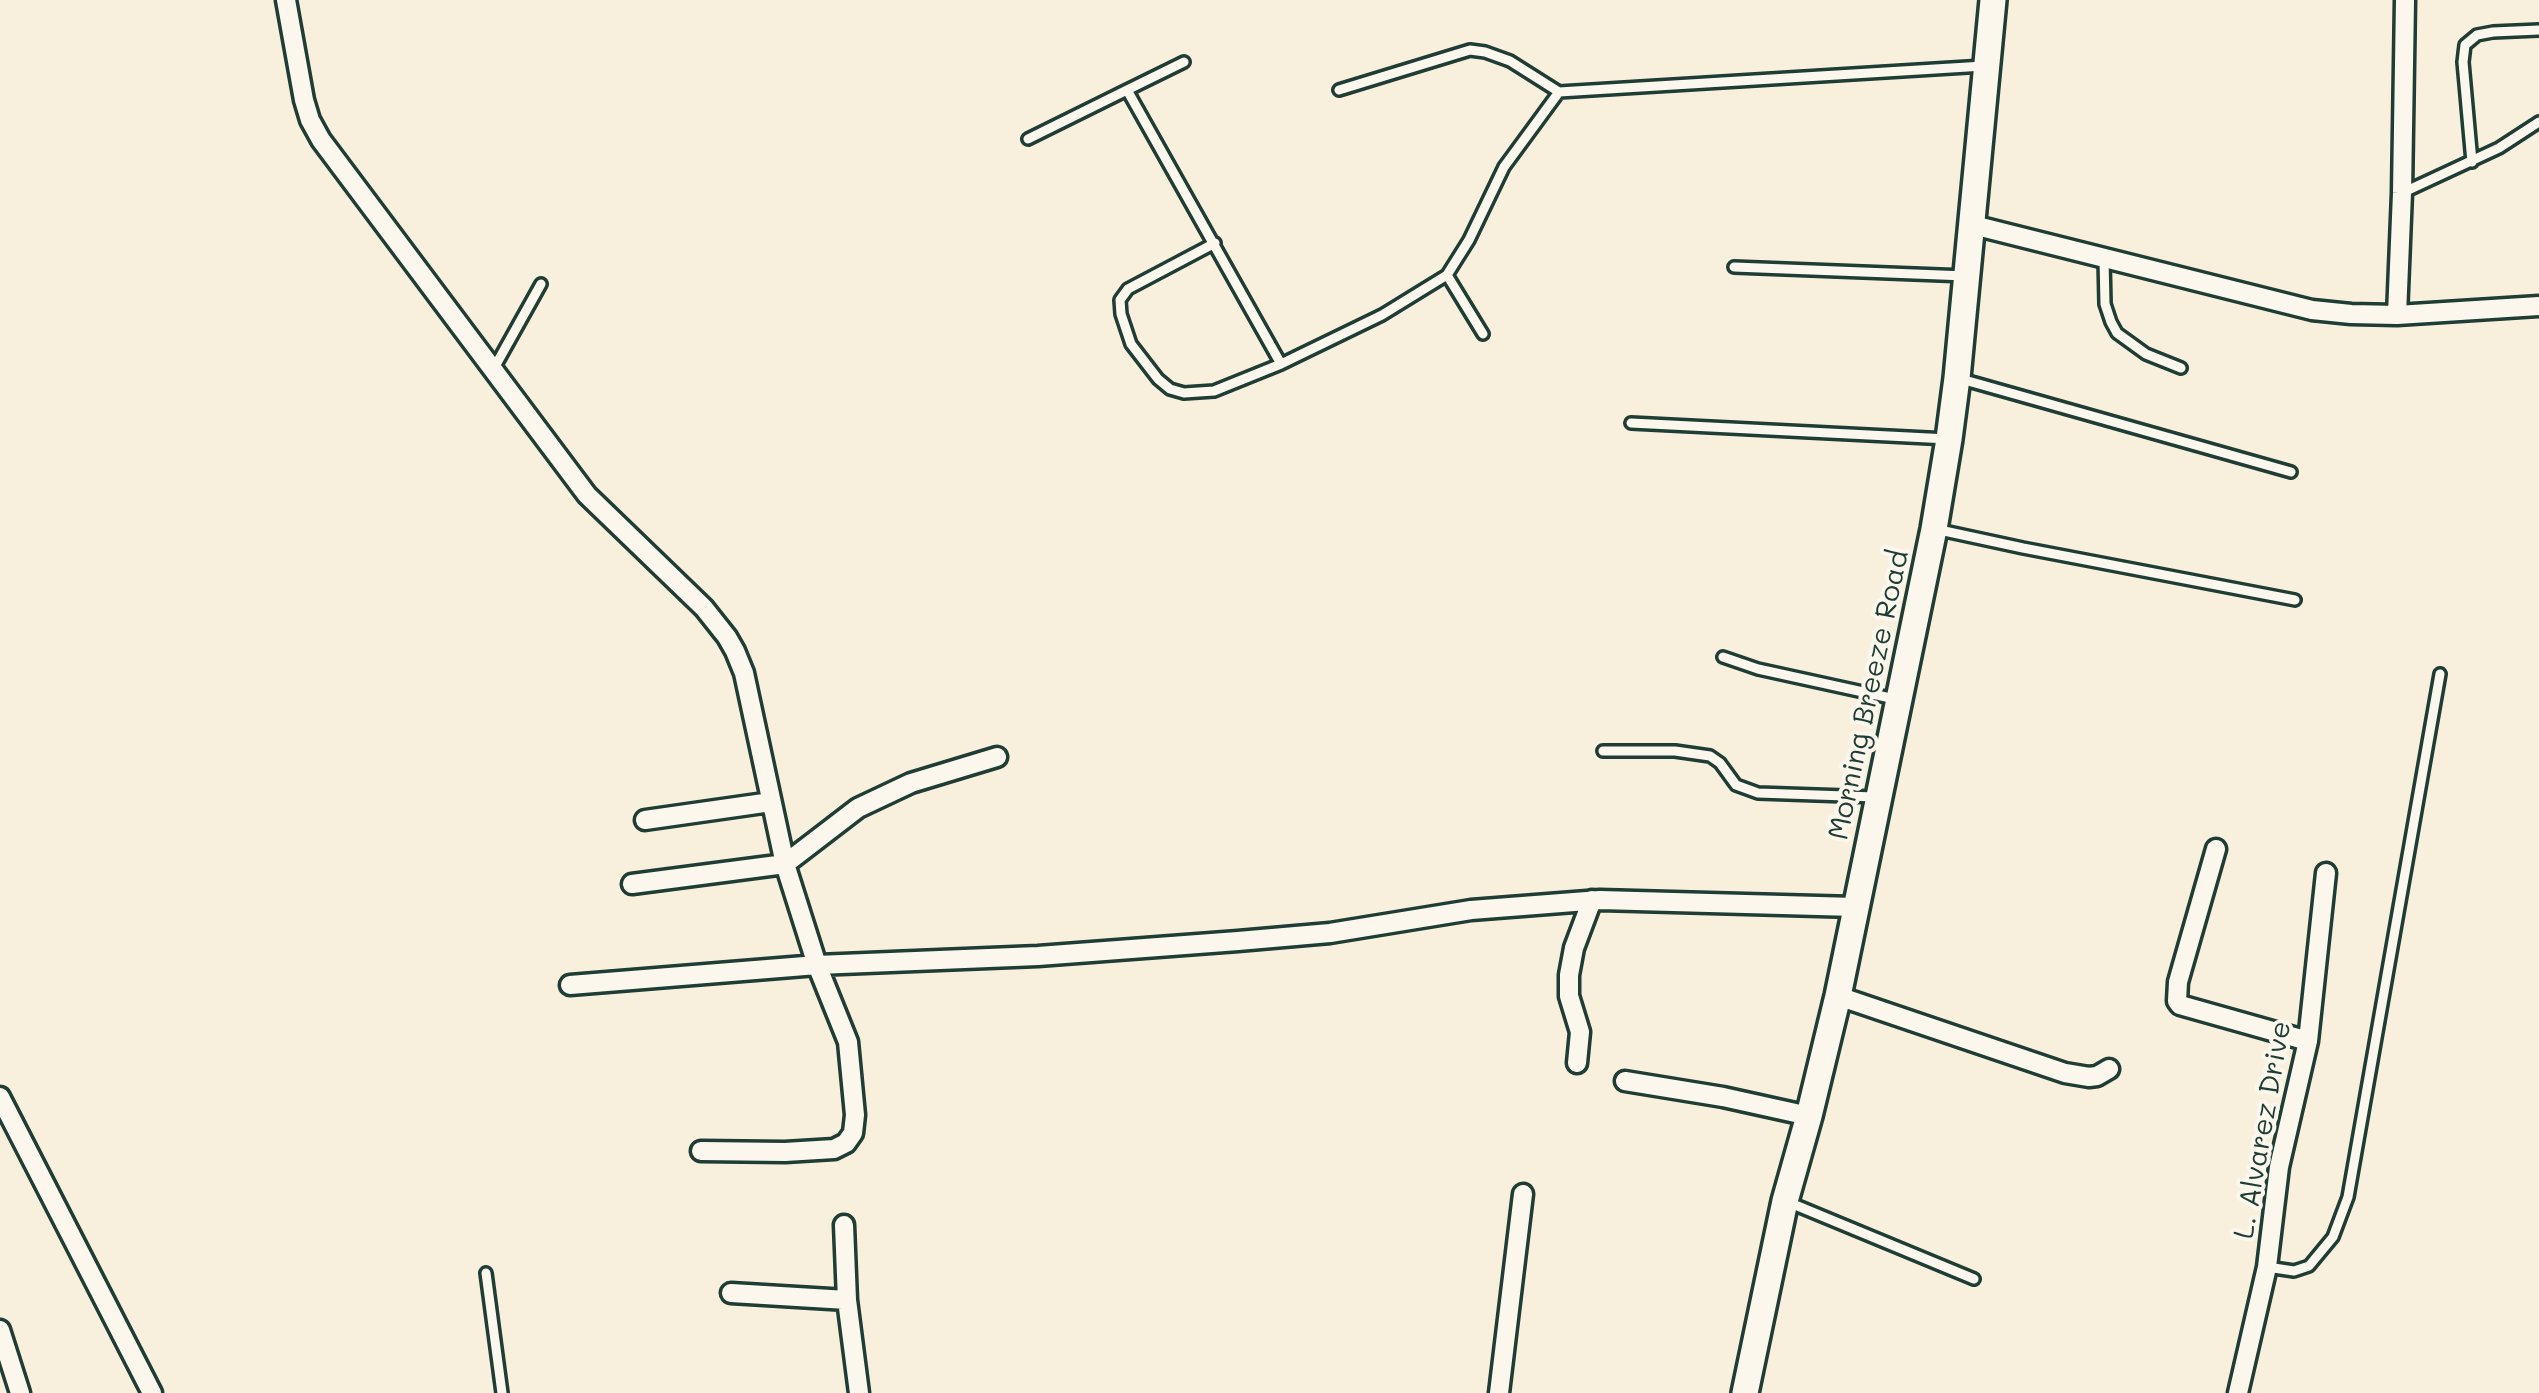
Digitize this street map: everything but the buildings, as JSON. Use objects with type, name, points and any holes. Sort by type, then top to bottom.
[{"type":"main road","name":"Morning Breeze Road","points":[[1745,1393],[1786,1201],[1838,996],[1950,439],[1992,0]]},
{"type":"street","points":[[286,0],[304,100],[320,140],[586,495],[704,608],[736,651],[744,673],[785,864],[817,965],[848,1042],[855,1115],[853,1133],[846,1143],[834,1149],[701,1151]]},
{"type":"street","points":[[2397,315],[2405,0]]},
{"type":"street","points":[[1973,225],[2312,310],[2397,315],[2539,306]]},
{"type":"street","points":[[632,884],[785,864],[858,808],[911,783],[996,757]]},
{"type":"street","points":[[645,820],[770,802]]},
{"type":"street","points":[[2216,849],[2178,982],[2177,1001],[2308,1041]]},
{"type":"street","name":"L. Alvarez Drive","points":[[2238,1393],[2267,1267],[2280,1166],[2308,1041],[2326,873]]},
{"type":"street","points":[[1577,1063],[1580,1032],[1570,996],[1570,975],[1574,948],[1592,900]]},
{"type":"street","points":[[570,985],[817,965],[1038,956],[1256,940],[1330,933],[1471,910],[1592,900],[1855,907]]},
{"type":"street","points":[[1838,996],[2064,1073],[2089,1077],[2109,1069]]},
{"type":"street","points":[[1625,1080],[1809,1116]]},
{"type":"street","points":[[0,1096],[152,1393]]},
{"type":"street","points":[[1498,1393],[1522,1194]]},
{"type":"street","points":[[844,1225],[847,1300],[859,1393]]},
{"type":"street","points":[[731,1293],[847,1300]]},
{"type":"street","points":[[0,1330],[20,1393]]},
{"type":"lane","points":[[2472,162],[2465,46],[2477,35],[2539,30]]},
{"type":"lane","points":[[1339,90],[1470,50],[1510,61],[1559,92],[1987,66]]},
{"type":"lane","points":[[1028,138],[1184,62]]},
{"type":"lane","points":[[1127,90],[1281,364]]},
{"type":"lane","points":[[1215,243],[1128,288],[1120,300],[1132,344],[1158,379],[1170,389],[1184,393],[1214,390],[1281,364],[1382,315],[1447,275],[1469,240],[1504,167],[1559,92]]},
{"type":"lane","points":[[2402,193],[2472,162],[2539,122]]},
{"type":"lane","points":[[2104,259],[2106,304],[2118,334],[2146,354],[2181,368]]},
{"type":"lane","points":[[1734,267],[1968,276]]},
{"type":"lane","points":[[1447,275],[1484,334]]},
{"type":"lane","points":[[493,370],[541,284]]},
{"type":"lane","points":[[1956,378],[2291,472]]},
{"type":"lane","points":[[1631,423],[1950,439]]},
{"type":"lane","points":[[1934,528],[2295,600]]},
{"type":"lane","points":[[1723,657],[1758,669],[1900,700]]},
{"type":"lane","points":[[2267,1267],[2294,1271],[2309,1266],[2333,1237],[2348,1197],[2440,674]]},
{"type":"lane","points":[[1603,751],[1675,751],[1710,756],[1736,785],[1758,792],[1879,797]]},
{"type":"lane","points":[[1786,1201],[1974,1279]]},
{"type":"lane","points":[[486,1273],[502,1393]]}]
